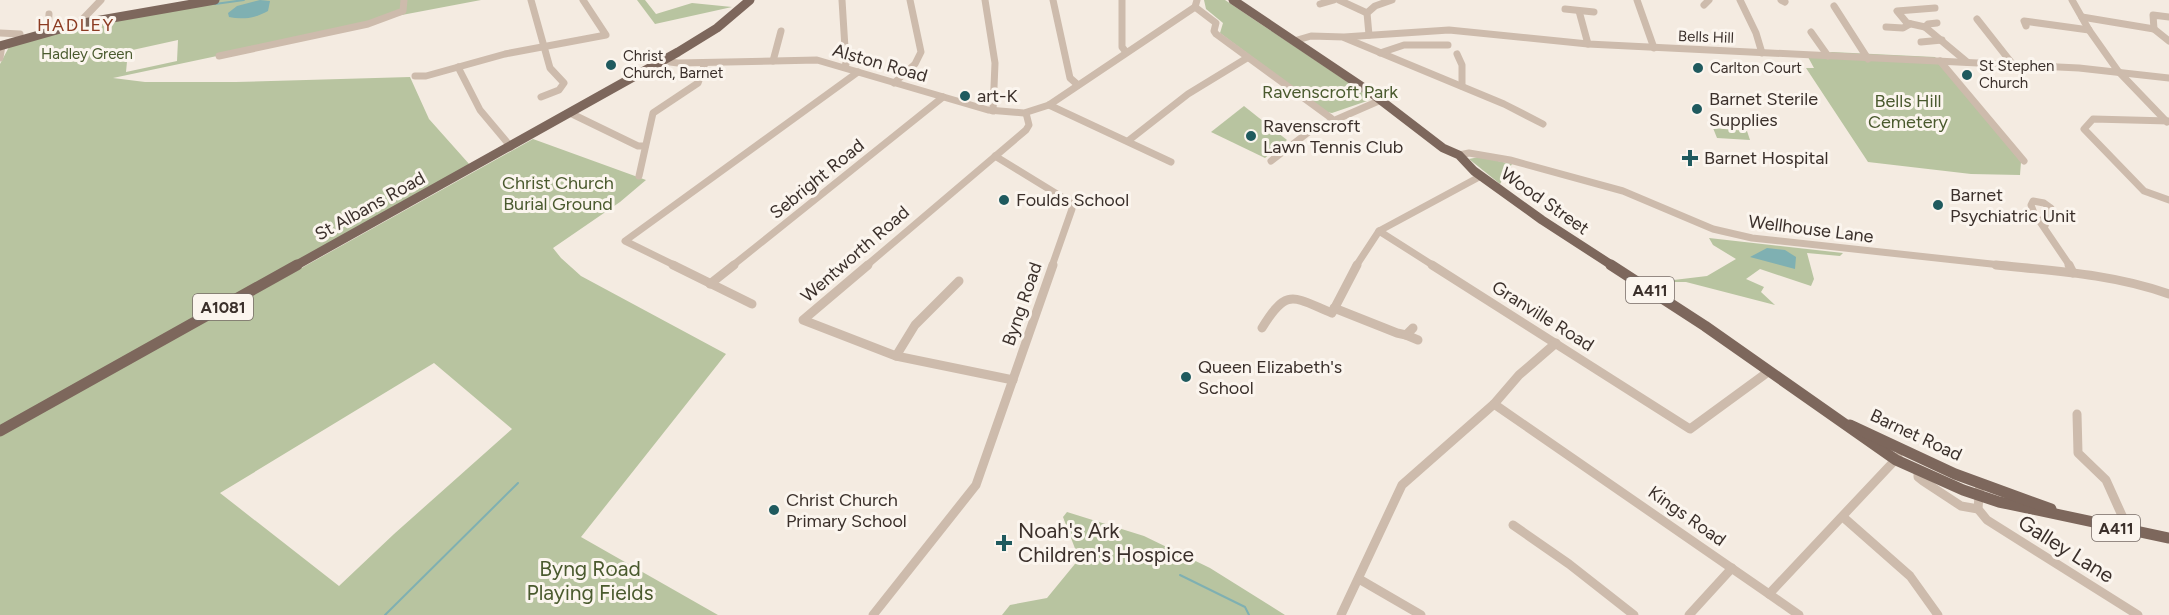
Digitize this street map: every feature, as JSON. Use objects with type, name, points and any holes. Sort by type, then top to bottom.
[{"type":"main road","points":[[1,45],[78,24],[215,0]]},
{"type":"main road","name":"St Albans Road","points":[[0,431],[662,61],[717,28],[750,0]]},
{"type":"main road","name":"Wood Street","points":[[1233,0],[1381,100],[1443,148],[1459,155],[1462,161],[1481,176],[1542,220],[1705,326],[1844,423]]},
{"type":"main road","name":"Barnet Road","points":[[1844,423],[1862,438],[1979,489],[2037,510],[2169,538]]},
{"type":"main road","name":"Barnet Road","points":[[1900,455],[1918,472],[1979,489]]},
{"type":"street","points":[[78,24],[101,0]]},
{"type":"street","points":[[219,56],[373,22],[404,11],[404,0]]},
{"type":"street","points":[[531,0],[550,68],[564,83],[559,90],[541,98]]},
{"type":"street","points":[[415,76],[426,76],[505,54],[606,35],[583,0]]},
{"type":"street","points":[[842,0],[846,64],[844,68]]},
{"type":"street","points":[[894,83],[915,64],[921,52],[910,0]]},
{"type":"street","points":[[985,0],[995,63],[993,111]]},
{"type":"street","points":[[1053,0],[1070,78],[1078,85]]},
{"type":"street","points":[[1122,0],[1122,47],[1126,52]]},
{"type":"street","points":[[1320,4],[1334,0]]},
{"type":"street","points":[[1339,0],[1366,13]]},
{"type":"street","points":[[1366,13],[1375,6],[1392,0]]},
{"type":"street","points":[[1637,0],[1654,48]]},
{"type":"street","points":[[1740,0],[1756,33],[1761,53]]},
{"type":"street","points":[[2072,0],[2089,30],[2118,71],[2168,122]]},
{"type":"street","points":[[1196,4],[1216,23],[1214,31],[1216,34],[1331,118]]},
{"type":"street","name":"Alston Road","points":[[662,61],[705,63],[817,60],[993,111],[1026,113],[1049,105],[1196,4]]},
{"type":"street","points":[[1834,6],[1868,59]]},
{"type":"street","points":[[1935,8],[1898,10],[1903,20],[1925,27],[1951,44],[1967,62]]},
{"type":"street","points":[[1565,9],[1594,12]]},
{"type":"street","points":[[1579,10],[1588,44]]},
{"type":"street","points":[[1366,13],[1370,35]]},
{"type":"street","points":[[48,32],[49,14]]},
{"type":"street","points":[[2154,29],[2153,15],[2169,17]]},
{"type":"street","points":[[2082,17],[2154,29],[2169,41]]},
{"type":"street","points":[[1977,19],[2014,66]]},
{"type":"street","points":[[2026,26],[2024,21],[2089,30]]},
{"type":"street","points":[[1925,27],[1928,24],[1937,23]]},
{"type":"street","points":[[1886,27],[1903,28],[1910,24]]},
{"type":"street","name":"Bells Hill","points":[[1294,41],[1311,36],[1344,37],[1449,30],[1588,44],[1967,62],[2118,71],[2169,78]]},
{"type":"street","points":[[773,61],[781,31]]},
{"type":"street","points":[[1811,32],[1828,56]]},
{"type":"street","points":[[0,33],[20,34],[20,39]]},
{"type":"street","points":[[1344,37],[1462,86],[1543,124]]},
{"type":"street","points":[[1921,42],[1942,40]]},
{"type":"street","points":[[0,58],[1,45]]},
{"type":"street","points":[[1380,53],[1386,49],[1406,46],[1448,45]]},
{"type":"street","points":[[1457,54],[1462,65],[1462,86]]},
{"type":"street","points":[[1128,141],[1188,94],[1247,58]]},
{"type":"street","points":[[1940,61],[2024,161]]},
{"type":"street","points":[[639,176],[653,113],[696,84],[705,63]]},
{"type":"street","points":[[458,67],[480,110],[510,147]]},
{"type":"street","points":[[752,304],[625,241],[858,72]]},
{"type":"street","name":"Sebright Road","points":[[710,284],[943,97]]},
{"type":"street","points":[[1271,160],[1298,137],[1331,118],[1381,100]]},
{"type":"street","points":[[1049,105],[1171,162]]},
{"type":"street","points":[[570,113],[639,146],[645,146]]},
{"type":"street","name":"Wentworth Road","points":[[1013,380],[896,356],[803,320],[1026,130],[1029,125],[1026,113]]},
{"type":"street","points":[[2168,122],[2093,118],[2084,129],[2144,191],[2169,200]]},
{"type":"street","name":"Wellhouse Lane","points":[[1459,155],[1469,153],[1510,160],[1623,191],[1713,229],[1752,238],[2073,273],[2136,282],[2169,294]]},
{"type":"street","name":"Byng Road","points":[[873,615],[976,485],[1073,206],[995,156]]},
{"type":"street","points":[[1333,311],[1349,278],[1379,231],[1481,176]]},
{"type":"street","points":[[2044,226],[2073,273]]},
{"type":"street","name":"Granville Road","points":[[1379,231],[1690,429],[1768,372]]},
{"type":"street","points":[[896,356],[910,333],[938,300],[959,281]]},
{"type":"street","points":[[1262,328],[1278,303],[1287,299],[1299,300],[1418,340]]},
{"type":"street","points":[[1406,335],[1413,327]]},
{"type":"street","points":[[1341,615],[1402,484],[1494,404],[1518,375],[1556,344]]},
{"type":"street","name":"Kings Road","points":[[1494,404],[1799,615]]},
{"type":"street","points":[[2077,414],[2078,453],[2106,480],[2128,531]]},
{"type":"street","points":[[1769,594],[1900,455]]},
{"type":"street","name":"Galley Lane","points":[[1918,472],[1918,477],[1923,481],[1961,506],[1978,509],[1994,525],[2138,615]]},
{"type":"street","points":[[1978,509],[1979,489]]},
{"type":"street","points":[[1843,517],[1910,576],[1938,615]]},
{"type":"street","points":[[1513,525],[1569,564],[1634,615]]},
{"type":"street","points":[[1689,615],[1732,568]]},
{"type":"street","points":[[1359,579],[1421,615]]},
{"type":"green space","name":"Hadley Green","points":[[212,0],[481,0],[386,18],[372,23],[113,78],[145,82],[236,82],[410,77],[429,119],[470,165],[0,426],[0,64],[9,47],[76,27]],"holes":[[[178,40],[177,61],[126,72],[128,51]]]},
{"type":"green space","points":[[637,0],[645,0],[656,14],[692,3],[732,7],[655,24]]},
{"type":"green space","name":"Ravenscroft Park","points":[[1204,0],[1225,0],[1367,95],[1370,100],[1332,113],[1326,112],[1220,33],[1223,23],[1206,9]]},
{"type":"green space","name":"Bells Hill Cemetery","points":[[1832,52],[1935,57],[2021,162],[2020,175],[1971,174],[1868,162],[1806,68],[1814,68],[1808,57]]},
{"type":"green space","name":"Ravenscroft Lawn Tennis Club","points":[[1244,106],[1287,140],[1265,158],[1211,132]]},
{"type":"green space","points":[[1713,128],[1747,131],[1750,140],[1717,138]]},
{"type":"green space","points":[[533,139],[646,180],[620,202],[553,248],[561,258],[581,276],[726,354],[581,537],[718,615],[0,615],[0,436]],"holes":[[[434,363],[512,429],[339,586],[220,493]]]},
{"type":"green space","points":[[1479,157],[1512,164],[1500,184],[1469,159]]},
{"type":"green space","points":[[1709,238],[1843,253],[1840,256],[1807,253],[1814,279],[1811,286],[1760,269],[1746,279],[1764,287],[1761,292],[1775,305],[1686,282],[1657,282],[1707,276],[1736,259],[1713,245]]},
{"type":"green space","points":[[1067,512],[1144,536],[1210,568],[1285,615],[1002,615],[1010,605],[1047,598],[1079,559],[1063,517]]},
{"type":"water","points":[[260,0],[270,1],[268,11],[249,18],[229,17],[228,13],[237,6]]},
{"type":"water","points":[[1767,248],[1785,250],[1796,257],[1795,269],[1750,257]]},
{"type":"waterway","points":[[215,4],[244,0]]},
{"type":"waterway","points":[[65,33],[95,26]]},
{"type":"waterway","points":[[385,615],[518,483]]},
{"type":"waterway","points":[[1180,575],[1245,607],[1249,615]]},
{"type":"place","name":"Christ Church, Barnet","points":[[611,65]]},
{"type":"place","name":"Carlton Court","points":[[1698,68]]},
{"type":"place","name":"St Stephen Church","points":[[1967,75]]},
{"type":"place","name":"art-K","points":[[965,96]]},
{"type":"place","name":"Barnet Sterile Supplies","points":[[1697,109]]},
{"type":"place","name":"Ravenscroft Lawn Tennis Club","points":[[1251,136]]},
{"type":"place","name":"Barnet Hospital","points":[[1690,158]]},
{"type":"place","name":"Foulds School","points":[[1004,200]]},
{"type":"place","name":"Barnet Psychiatric Unit","points":[[1938,205]]},
{"type":"place","name":"Queen Elizabeth's School","points":[[1186,377]]},
{"type":"place","name":"Christ Church Primary School","points":[[774,510]]},
{"type":"place","name":"Noah's Ark Children's Hospice","points":[[1004,543]]},
{"type":"district","name":"HADLEY","points":[[76,25]]},
{"type":"park label","name":"Christ Church Burial Ground","points":[[558,193]]},
{"type":"park label","name":"Byng Road Playing Fields","points":[[590,581]]}]
